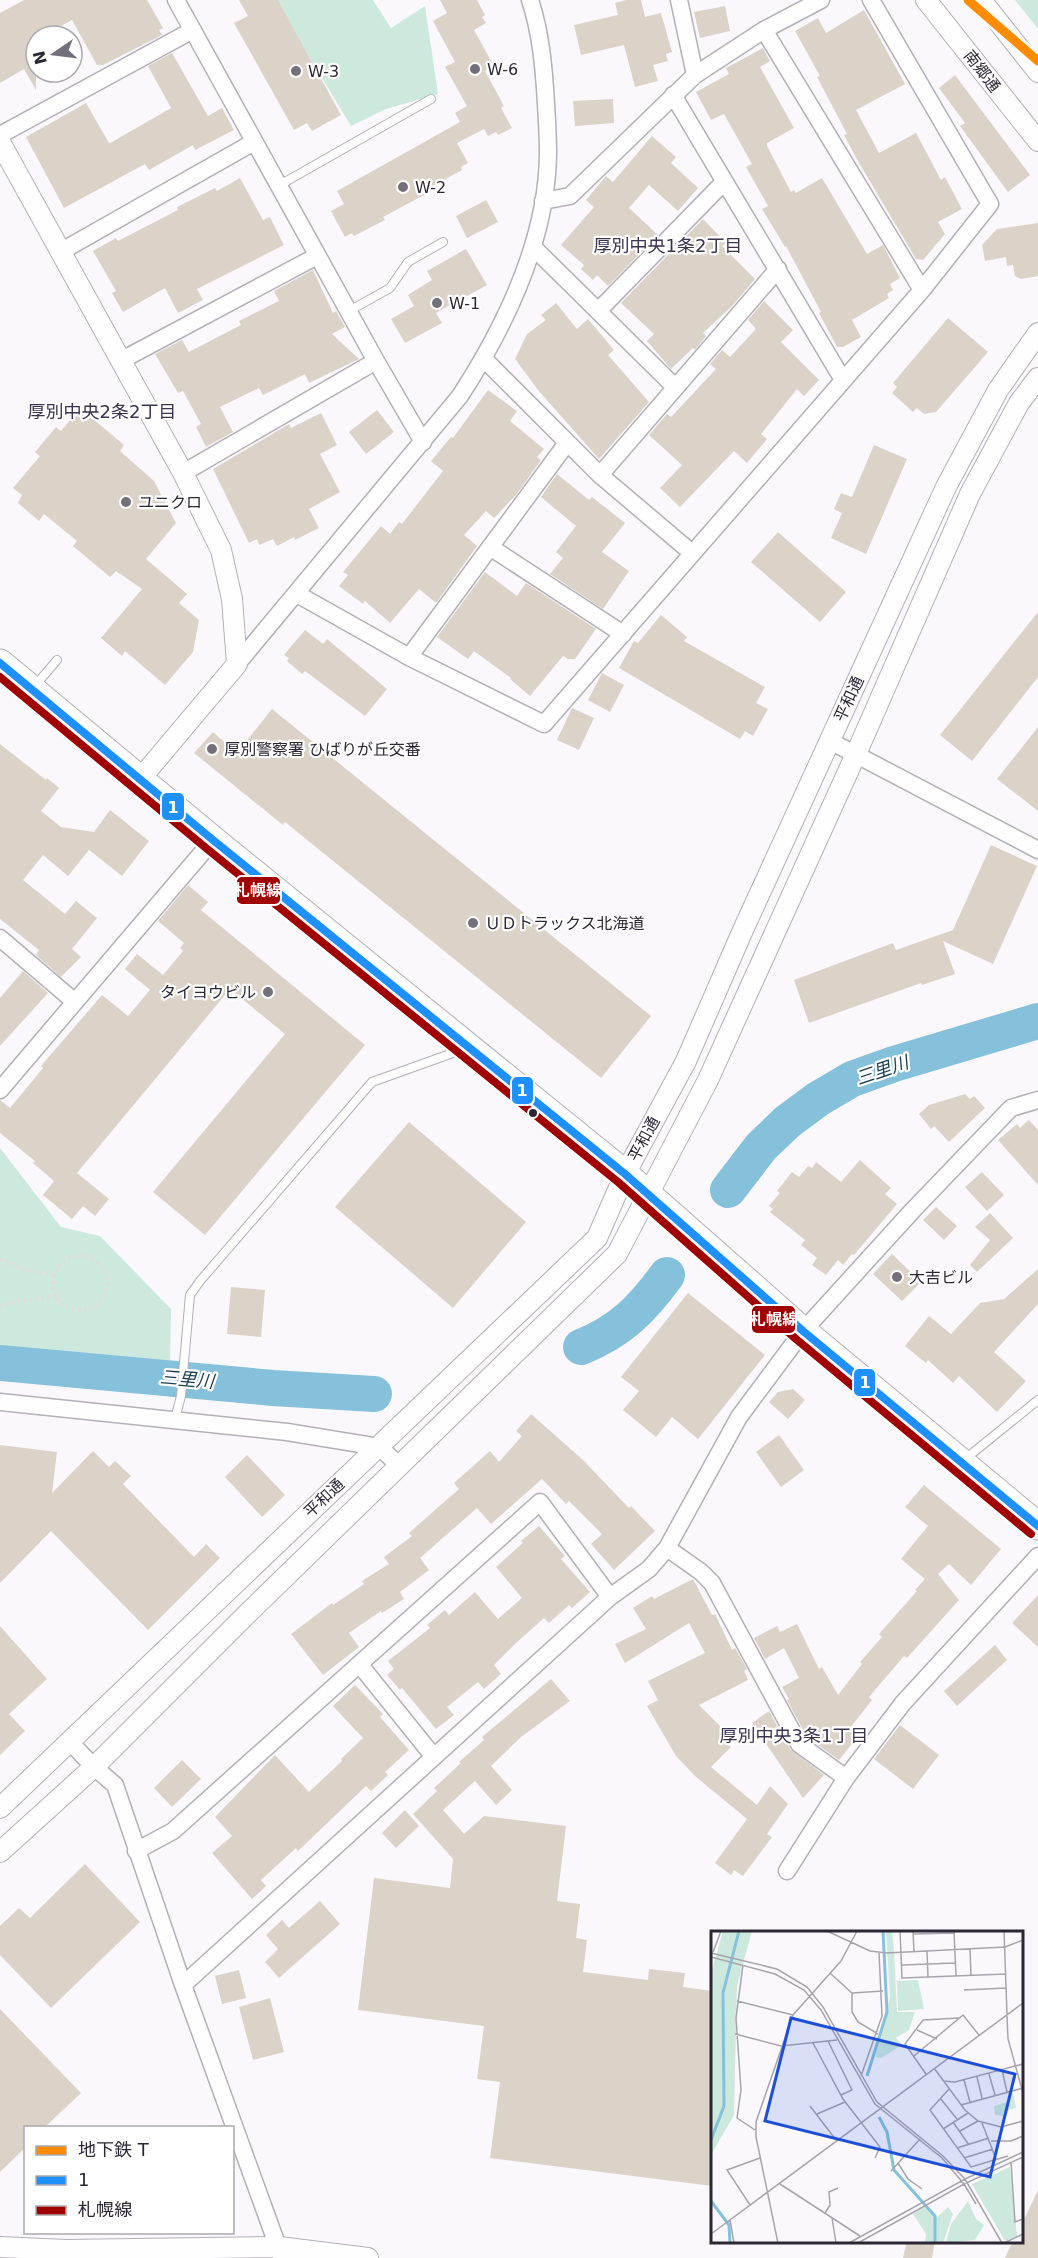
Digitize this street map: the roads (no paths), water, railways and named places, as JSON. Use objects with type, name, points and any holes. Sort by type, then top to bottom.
[{"type":"highway","points":[[0,663],[213,840],[648,1193],[803,1331],[1038,1526]]},
{"type":"street","points":[[176,0],[423,442]]},
{"type":"street","points":[[141,778],[423,442],[460,396],[484,359],[518,288],[533,247],[543,201],[548,155],[544,64],[530,0]]},
{"type":"street","points":[[679,0],[695,75]]},
{"type":"street","points":[[543,201],[570,196],[695,75],[764,30],[821,0]]},
{"type":"street","points":[[297,594],[409,657],[544,724],[922,290],[990,204],[871,0]]},
{"type":"street","name":"南郷通","points":[[926,0],[1038,141]]},
{"type":"street","points":[[981,0],[1038,72]]},
{"type":"street","points":[[0,135],[193,30]]},
{"type":"street","points":[[764,30],[922,290]]},
{"type":"street","points":[[673,95],[843,380]]},
{"type":"street","points":[[0,142],[183,473],[221,550],[232,599],[237,664]]},
{"type":"street","points":[[60,252],[254,142]]},
{"type":"street","points":[[599,310],[724,182]]},
{"type":"street","points":[[533,247],[675,387]]},
{"type":"street","points":[[120,361],[318,256]]},
{"type":"street","points":[[600,475],[778,269]]},
{"type":"street","name":"平和通","points":[[0,1808],[597,1238],[625,1174],[686,1061],[946,487],[998,390],[1038,333]]},
{"type":"street","points":[[484,359],[600,475],[692,553]]},
{"type":"street","points":[[183,473],[376,361]]},
{"type":"street","name":"平和通","points":[[0,1852],[94,1767],[246,1615],[617,1254],[708,1080],[856,754],[970,494],[1019,403],[1038,378]]},
{"type":"street","points":[[409,657],[567,443]]},
{"type":"street","points":[[490,547],[623,634]]},
{"type":"street","points":[[830,741],[1038,850]]},
{"type":"street","points":[[0,1090],[213,840]]},
{"type":"street","points":[[0,938],[75,1002]]},
{"type":"street","points":[[183,1985],[610,1597],[649,1569],[667,1548],[739,1417],[803,1331],[913,1210],[1011,1108],[1038,1100]]},
{"type":"street","points":[[0,1402],[287,1432],[379,1447],[400,1466]]},
{"type":"street","points":[[136,1851],[174,1831],[540,1502],[610,1597]]},
{"type":"street","points":[[667,1548],[701,1572],[712,1583],[799,1744],[846,1778]]},
{"type":"street","points":[[787,1871],[846,1778],[903,1703],[1038,1556]]},
{"type":"street","points":[[360,1665],[434,1756]]},
{"type":"street","points":[[69,1741],[115,1785],[183,1985],[280,2252]]},
{"type":"street","points":[[0,2247],[66,2250],[280,2252],[368,2258]]},
{"type":"lane","points":[[278,186],[431,99]]},
{"type":"lane","points":[[349,311],[390,288],[408,262],[443,242]]},
{"type":"lane","points":[[32,689],[57,660]]},
{"type":"lane","points":[[175,1419],[181,1396],[190,1294],[372,1082],[470,1047]]},
{"type":"lane","points":[[962,1463],[1038,1400]]},
{"type":"waterway","name":"三里川","points":[[728,1190],[761,1147],[787,1122],[818,1099],[852,1079],[894,1064],[1038,1021]]},
{"type":"waterway","name":"三里川","points":[[581,1347],[608,1334],[630,1318],[667,1275]]},
{"type":"waterway","name":"三里川","points":[[0,1363],[273,1388],[374,1394]]},
{"type":"metro line","name":"T","points":[[968,0],[1038,61]]},
{"type":"place","name":"W-6","points":[[475,69]]},
{"type":"place","name":"W-3","points":[[296,71]]},
{"type":"place","name":"W-2","points":[[403,187]]},
{"type":"place","name":"W-1","points":[[437,303]]},
{"type":"place","name":"ユニクロ","points":[[126,502]]},
{"type":"place","name":"厚別警察署 ひばりが丘交番","points":[[212,749]]},
{"type":"place","name":"ＵＤトラックス北海道","points":[[473,923]]},
{"type":"place","name":"タイヨウビル","points":[[268,992]]},
{"type":"place","name":"大吉ビル","points":[[897,1277]]},
{"type":"district","name":"厚別中央1条2丁目","points":[[668,245]]},
{"type":"district","name":"厚別中央2条2丁目","points":[[102,411]]},
{"type":"district","name":"厚別中央3条1丁目","points":[[794,1735]]}]
